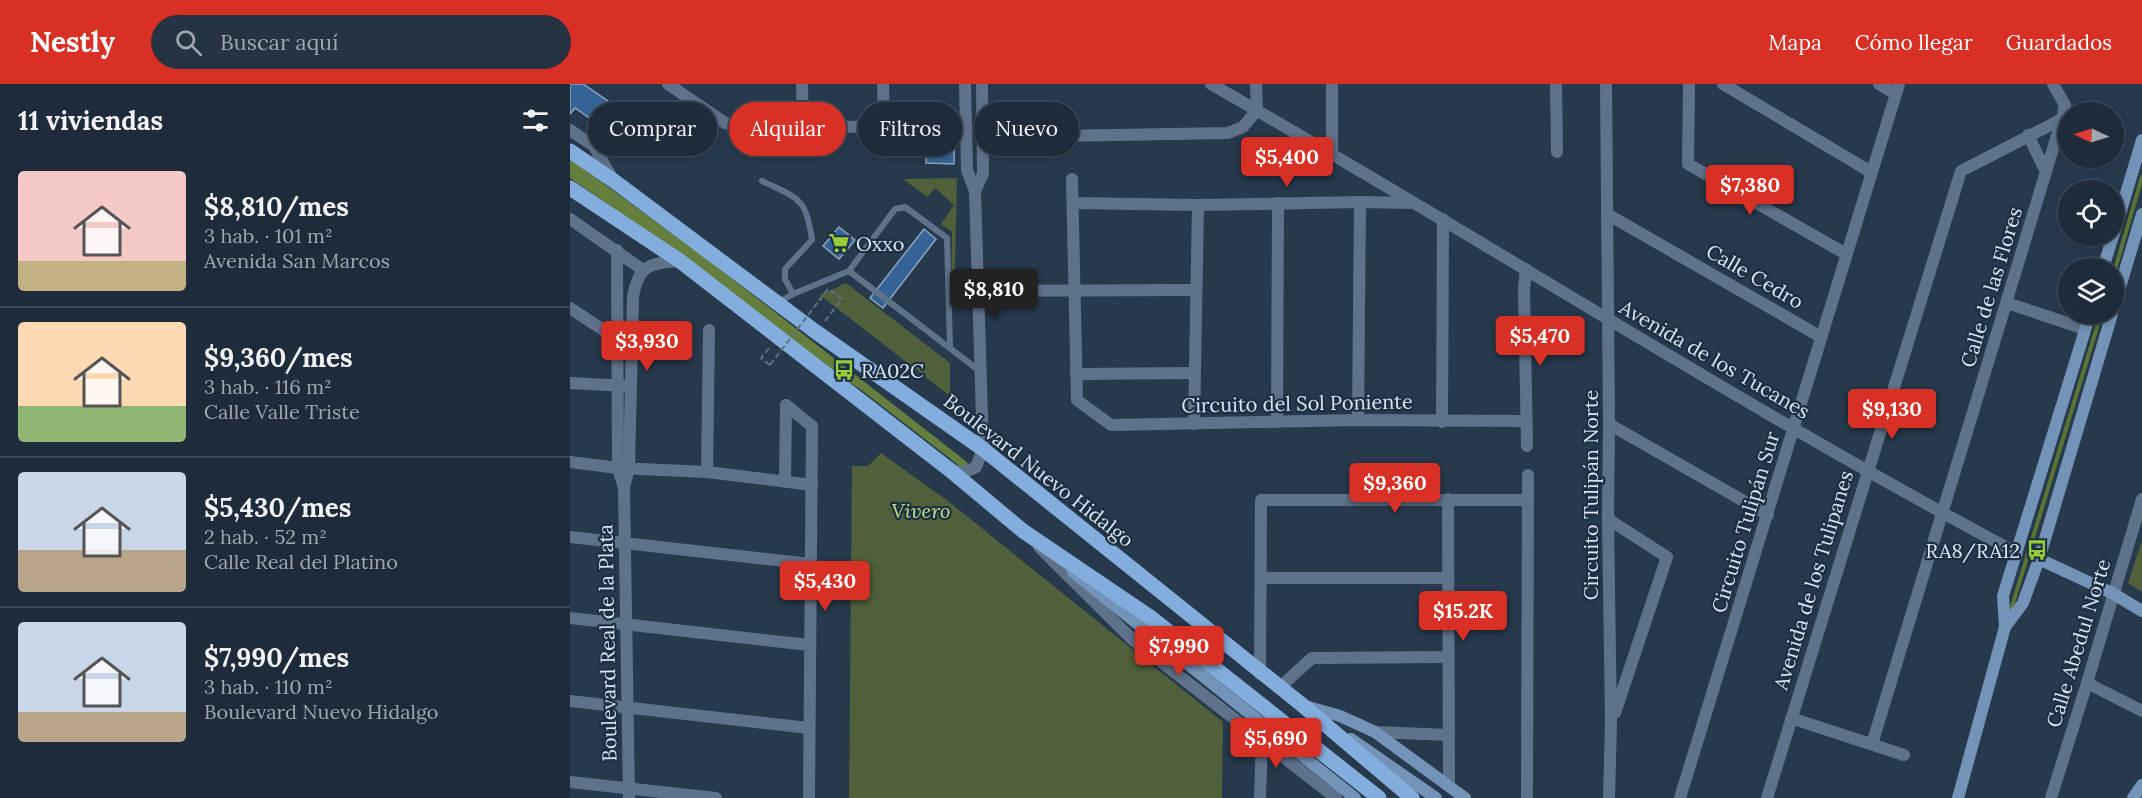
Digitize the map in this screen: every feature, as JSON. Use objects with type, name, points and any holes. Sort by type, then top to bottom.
[{"type":"main road","points":[[2124,199],[2142,140]]},
{"type":"main road","name":"Boulevard Nuevo Hidalgo","points":[[570,151],[614,181],[816,332],[983,449],[1260,674],[1301,704],[1412,798]]},
{"type":"main road","points":[[570,188],[680,261],[950,470],[1355,798]]},
{"type":"main road","points":[[2124,274],[2142,214]]},
{"type":"main road","points":[[1958,798],[2005,627],[2003,596],[2087,324]]},
{"type":"main road","points":[[2005,627],[2024,603],[2040,558],[2109,324]]},
{"type":"main road","points":[[1023,531],[1150,617],[1379,798]]},
{"type":"main road","points":[[2040,558],[2114,594],[2142,611]]},
{"type":"main road","name":"Boulevard Nuevo Hidalgo","points":[[1301,704],[1436,798]]},
{"type":"main road","points":[[1301,704],[1340,716],[1375,732],[1465,798]]},
{"type":"main road","points":[[2133,798],[2142,786]]},
{"type":"street","points":[[668,84],[729,124]]},
{"type":"street","points":[[802,84],[802,102]]},
{"type":"street","points":[[846,127],[879,127],[884,119],[883,84]]},
{"type":"street","points":[[950,470],[964,472],[976,467],[983,449],[975,191],[967,170],[964,84]]},
{"type":"street","points":[[975,191],[983,174],[982,84]]},
{"type":"street","name":"Avenida de los Tucanes","points":[[1211,84],[1332,153],[1794,428],[1941,513],[2017,553]]},
{"type":"street","points":[[1079,136],[1228,133],[1243,127],[1257,110],[1256,84]]},
{"type":"street","points":[[1332,84],[1332,153]]},
{"type":"street","points":[[1556,84],[1557,152]]},
{"type":"street","name":"Circuito Tulipán Norte","points":[[1606,84],[1611,798]]},
{"type":"street","points":[[1689,84],[1688,164],[1846,254]]},
{"type":"street","points":[[1723,84],[1871,172]]},
{"type":"street","points":[[1880,84],[1897,89]]},
{"type":"street","name":"Calle de las Flores","points":[[2053,84],[2063,102]]},
{"type":"street","name":"Circuito Tulipán Sur","points":[[1680,798],[1897,89]]},
{"type":"street","name":"Avenida de los Tulipanes","points":[[1767,798],[1961,171],[2058,120]]},
{"type":"street","points":[[570,130],[594,146],[614,181]]},
{"type":"street","name":"Calle de las Flores","points":[[1872,744],[2058,132]]},
{"type":"street","points":[[2028,135],[2046,172]]},
{"type":"street","points":[[1072,179],[1076,374],[1195,374]]},
{"type":"street","points":[[1358,420],[1360,202]]},
{"type":"street","points":[[1073,203],[1198,205],[1416,203]]},
{"type":"street","points":[[1277,422],[1278,203]]},
{"type":"street","points":[[1194,424],[1198,205]]},
{"type":"street","name":"Calle Cedro","points":[[1607,214],[1821,337]]},
{"type":"street","points":[[570,219],[643,270],[657,263],[680,261]]},
{"type":"street","points":[[1442,422],[1443,219]]},
{"type":"street","name":"Boulevard Real de la Plata","points":[[617,250],[616,339],[624,468],[629,793]]},
{"type":"street","points":[[1526,269],[1524,288],[1527,446]]},
{"type":"street","name":"Boulevard Real de la Plata","points":[[624,468],[632,387],[633,297],[636,282],[643,270]]},
{"type":"street","points":[[979,291],[1195,290]]},
{"type":"street","points":[[2007,303],[2085,329]]},
{"type":"street","points":[[570,308],[616,339]]},
{"type":"street","points":[[707,472],[709,330]]},
{"type":"street","name":"Circuito del Sol Poniente","points":[[1076,374],[1077,400],[1111,425],[1358,420],[1526,421]]},
{"type":"street","points":[[570,383],[632,387]]},
{"type":"street","points":[[785,482],[786,405],[812,426],[809,798]]},
{"type":"street","points":[[1609,424],[1768,515]]},
{"type":"street","points":[[570,462],[624,468],[707,472],[812,486]]},
{"type":"street","points":[[1527,798],[1528,475]]},
{"type":"street","points":[[1448,499],[1449,785]]},
{"type":"street","name":"Calle Abedul Norte","points":[[2051,798],[2142,499]]},
{"type":"street","points":[[1260,674],[1261,500],[1528,500]]},
{"type":"street","points":[[1608,519],[1667,557],[1611,723]]},
{"type":"street","points":[[1023,531],[1132,640],[1336,798]]},
{"type":"street","points":[[570,537],[811,564]]},
{"type":"street","points":[[1261,578],[1448,578]]},
{"type":"street","points":[[570,618],[809,645]]},
{"type":"street","points":[[1279,687],[1312,658],[1448,657]]},
{"type":"street","points":[[2087,683],[2142,711]]},
{"type":"street","points":[[570,701],[809,728]]},
{"type":"street","points":[[1791,718],[1904,755]]},
{"type":"street","points":[[1375,732],[1449,735]]},
{"type":"street","points":[[1260,798],[1262,740]]},
{"type":"street","points":[[570,782],[629,793],[716,798]]},
{"type":"lane","points":[[762,181],[798,199],[809,216],[812,240],[785,269],[785,279],[793,294]]},
{"type":"lane","points":[[777,303],[849,271],[895,209],[905,207],[947,238],[950,347]]},
{"type":"lane","points":[[849,271],[981,372]]},
{"type":"path","points":[[761,358],[770,365],[828,289],[842,299],[816,332]]},
{"type":"green space","points":[[570,159],[708,260],[968,465],[961,467],[860,389],[805,354],[652,235],[570,178]]},
{"type":"green space","points":[[957,178],[954,309],[951,306],[952,232],[941,224],[954,205],[935,188],[927,197],[903,179]]},
{"type":"green space","points":[[846,283],[950,363],[950,396],[820,295]]},
{"type":"green space","name":"Vivero","points":[[881,453],[948,501],[1223,722],[1222,798],[849,798],[852,466],[868,466]]},
{"type":"green space","points":[[2142,540],[2142,592],[2128,583]]},
{"type":"building","points":[[570,84],[583,84],[609,102],[588,102],[588,117],[575,108],[570,114]]},
{"type":"building","points":[[926,156],[954,156],[954,164],[926,163]]},
{"type":"building","name":"Oxxo","points":[[839,227],[855,240],[839,259],[823,246]]},
{"type":"building","points":[[924,229],[936,239],[883,308],[870,298]]},
{"type":"waterway","points":[[2118,258],[2142,177]]},
{"type":"waterway","points":[[2010,613],[2098,324]]},
{"type":"place","name":"Oxxo","points":[[839,243]]},
{"type":"place","name":"RA02C","points":[[844,370]]},
{"type":"place","name":"RA8/RA12","points":[[2037,550]]}]
